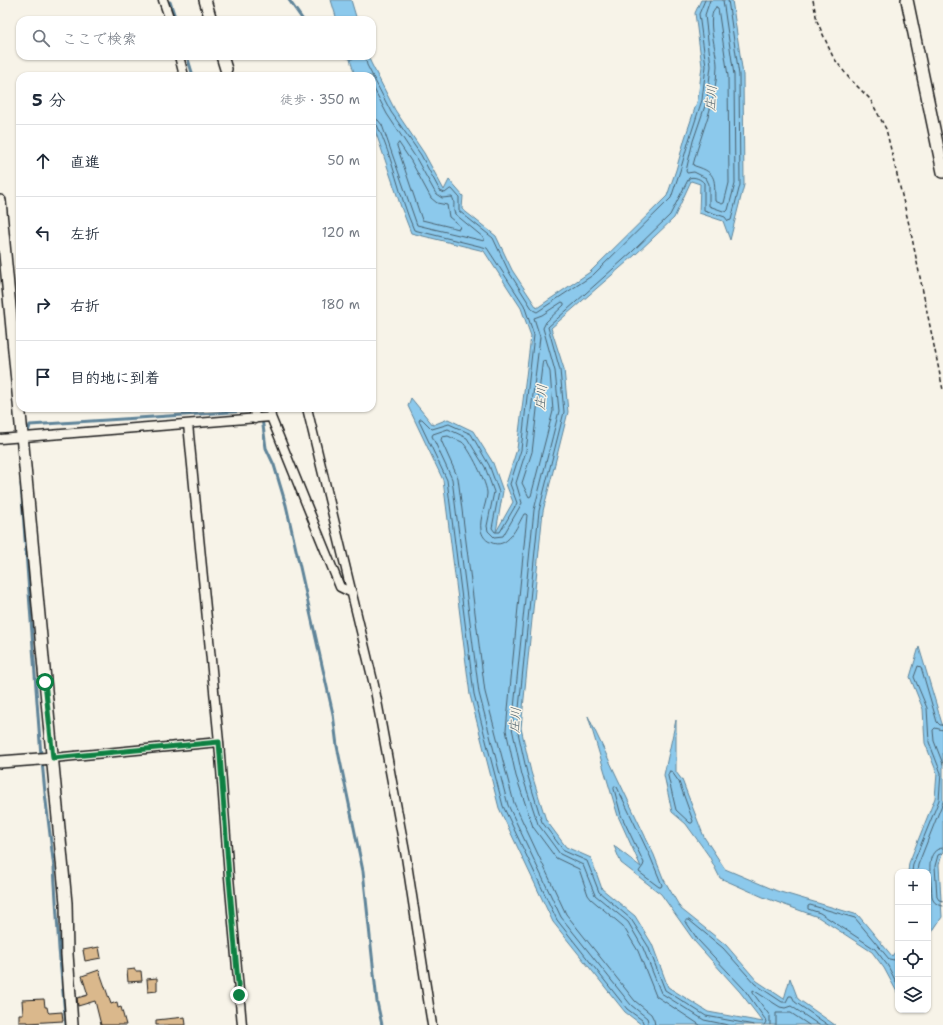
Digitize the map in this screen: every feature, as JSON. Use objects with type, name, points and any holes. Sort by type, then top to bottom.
[{"type":"street","points":[[163,0],[169,16]]},
{"type":"street","points":[[205,0],[210,16]]},
{"type":"street","points":[[907,0],[943,172]]},
{"type":"street","points":[[180,60],[183,72]]},
{"type":"street","points":[[223,60],[227,72]]},
{"type":"street","points":[[0,201],[16,373]]},
{"type":"street","points":[[20,412],[66,903],[67,954],[72,1025]]},
{"type":"street","points":[[255,412],[256,419]]},
{"type":"street","points":[[270,412],[271,417],[340,586],[352,593]]},
{"type":"street","points":[[308,412],[374,684],[400,826],[432,1025]]},
{"type":"street","points":[[0,439],[271,417]]},
{"type":"street","points":[[188,424],[219,742],[242,1025]]},
{"type":"street","points":[[0,762],[219,742]]},
{"type":"path","points":[[812,0],[817,21],[833,57],[849,78],[870,99],[886,129],[910,233],[943,390]]},
{"type":"water","points":[[331,0],[351,0],[356,16],[336,16]]},
{"type":"water","name":"庄川","points":[[701,0],[732,0],[743,75],[744,185],[730,240],[723,221],[699,213],[700,184],[691,181],[674,218],[635,255],[551,328],[564,369],[568,412],[543,511],[521,728],[531,772],[546,820],[566,847],[591,858],[602,889],[635,916],[652,944],[668,987],[708,1012],[763,1022],[740,992],[695,942],[661,894],[621,863],[614,846],[641,867],[618,816],[588,716],[654,855],[663,878],[681,909],[726,945],[757,981],[784,999],[790,978],[798,999],[835,1025],[642,1025],[625,1012],[553,922],[499,808],[470,695],[443,480],[408,406],[411,398],[433,425],[448,419],[473,431],[493,463],[503,491],[496,532],[513,502],[506,484],[517,449],[531,336],[521,308],[484,251],[411,233],[376,134],[376,73],[395,110],[424,153],[444,190],[449,180],[463,196],[462,209],[496,236],[512,270],[537,308],[590,272],[667,196],[698,99],[702,66],[695,13]]},
{"type":"water","points":[[350,60],[370,60],[376,72],[354,72]]},
{"type":"water","points":[[919,647],[943,727],[943,850],[939,865],[942,917],[931,934],[931,869],[908,869],[909,863],[935,798],[937,773],[925,743],[923,709],[910,677]]},
{"type":"water","points":[[676,720],[676,772],[682,780],[704,837],[725,869],[777,891],[858,915],[892,956],[895,952],[895,988],[884,968],[872,952],[818,917],[763,897],[720,878],[709,856],[686,824],[672,812],[664,775]]},
{"type":"building","points":[[99,947],[101,958],[85,961],[83,950]]},
{"type":"building","points":[[135,969],[135,971],[141,971],[142,981],[128,982],[127,970]]},
{"type":"building","points":[[99,970],[111,1004],[117,1002],[118,1008],[121,1007],[126,1025],[101,1025],[95,1001],[78,1006],[77,998],[88,995],[82,976]]},
{"type":"building","points":[[157,978],[157,991],[148,992],[147,979]]},
{"type":"building","points":[[44,999],[45,1007],[47,1007],[48,1012],[62,1012],[63,1021],[28,1023],[19,1022],[19,1014],[23,1014],[22,1000]]},
{"type":"building","points":[[185,1017],[186,1025],[156,1025],[156,1020]]},
{"type":"waterway","points":[[289,0],[300,16]]},
{"type":"waterway","points":[[166,2],[170,2],[175,16]]},
{"type":"waterway","points":[[188,60],[192,72]]},
{"type":"waterway","points":[[27,436],[30,425],[230,412]]},
{"type":"waterway","points":[[262,418],[266,448],[274,465],[286,505],[333,714],[337,746],[363,871],[377,1002],[382,1025]]},
{"type":"waterway","points":[[21,484],[41,756]]},
{"type":"waterway","points":[[42,761],[54,868],[66,1025]]},
{"type":"route","points":[[45,682],[53,758],[219,742],[239,995]]}]
